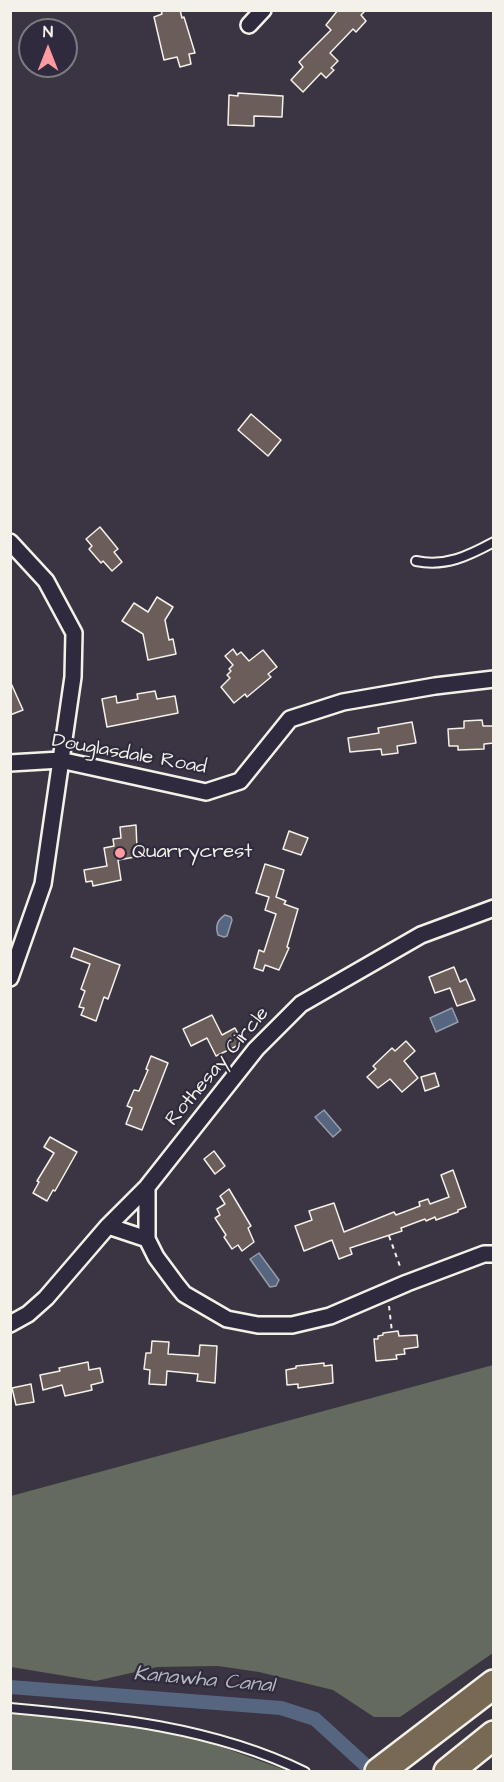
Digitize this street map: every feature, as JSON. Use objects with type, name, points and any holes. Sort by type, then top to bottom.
[{"type":"highway","points":[[379,1772],[494,1684]]},
{"type":"highway","points":[[456,1766],[494,1736]]},
{"type":"street","points":[[249,25],[263,10]]},
{"type":"street","points":[[10,542],[46,581],[74,633],[73,676],[43,884],[10,978]]},
{"type":"street","name":"Douglasdale Road","points":[[10,763],[60,760],[206,792],[240,782],[290,719],[343,702],[435,686],[494,679]]},
{"type":"street","name":"Rothesay Circle","points":[[10,1324],[28,1314],[46,1298],[108,1226],[147,1187],[256,1049],[301,1004],[421,935],[494,908]]},
{"type":"street","points":[[147,1187],[147,1239],[156,1257],[184,1294],[227,1319],[258,1325],[292,1325],[330,1316],[406,1283],[484,1254],[494,1254]]},
{"type":"street","points":[[108,1226],[147,1239]]},
{"type":"lane","points":[[416,561],[459,559],[472,555],[494,542]]},
{"type":"lane","points":[[10,1708],[94,1715],[174,1728],[227,1741],[280,1760],[305,1772]]},
{"type":"path","points":[[389,1236],[406,1283]]},
{"type":"path","points":[[387,1292],[392,1332]]},
{"type":"green space","points":[[493,1365],[493,1653],[400,1717],[374,1717],[333,1690],[259,1672],[218,1666],[157,1667],[96,1681],[11,1667],[11,1496]]},
{"type":"green space","points":[[10,1713],[123,1724],[197,1738],[288,1771],[11,1771]]},
{"type":"water","points":[[225,915],[231,917],[232,920],[227,936],[224,937],[218,935],[217,926],[218,921]]},
{"type":"water","points":[[452,1008],[458,1022],[436,1032],[430,1018]]},
{"type":"water","points":[[324,1110],[341,1130],[333,1137],[315,1117]]},
{"type":"water","points":[[259,1253],[279,1280],[276,1286],[270,1287],[250,1259]]},
{"type":"building","points":[[161,10],[180,10],[182,18],[184,17],[195,53],[189,54],[191,64],[180,67],[177,57],[164,60],[154,17],[162,14]]},
{"type":"building","points":[[338,10],[366,10],[361,15],[366,21],[356,32],[353,29],[330,53],[338,61],[331,68],[334,70],[326,78],[321,73],[303,92],[291,80],[303,67],[299,62],[331,30],[326,25]]},
{"type":"building","points":[[238,93],[283,96],[282,117],[254,116],[254,126],[228,125],[229,95],[238,96]]},
{"type":"building","points":[[251,414],[281,440],[268,456],[238,430]]},
{"type":"building","points":[[100,527],[118,549],[114,552],[122,562],[112,571],[103,561],[101,563],[89,549],[92,546],[86,539]]},
{"type":"building","points":[[157,597],[173,607],[165,620],[169,640],[173,639],[176,654],[148,660],[143,634],[122,621],[134,603],[148,612]]},
{"type":"building","points":[[233,649],[237,655],[241,652],[249,661],[263,650],[277,667],[268,674],[271,677],[247,697],[245,694],[234,703],[221,687],[230,678],[227,675],[233,665],[225,656]]},
{"type":"building","points":[[10,681],[23,710],[10,715]]},
{"type":"building","points":[[155,691],[157,699],[175,696],[178,713],[107,727],[102,699],[116,696],[117,703],[138,699],[137,694]]},
{"type":"building","points":[[482,720],[483,726],[494,726],[494,743],[484,744],[484,749],[458,750],[458,746],[449,746],[448,729],[464,728],[464,721]]},
{"type":"building","points":[[412,722],[416,743],[397,746],[398,753],[382,755],[381,749],[350,752],[348,738],[379,733],[378,728]]},
{"type":"building","name":"Quarrycrest","points":[[136,825],[137,849],[133,849],[135,857],[118,860],[121,880],[93,886],[92,881],[86,882],[84,870],[107,866],[104,848],[114,846],[113,839],[121,838],[120,827]]},
{"type":"building","points":[[289,831],[308,838],[301,855],[283,849]]},
{"type":"building","points":[[265,864],[284,870],[276,897],[286,901],[284,904],[298,909],[287,947],[289,948],[279,970],[265,965],[263,971],[254,968],[259,950],[264,952],[276,914],[265,910],[269,897],[256,893]]},
{"type":"building","points":[[74,948],[120,965],[108,999],[104,997],[96,1021],[81,1015],[84,1008],[79,1007],[85,991],[81,989],[90,964],[71,957]]},
{"type":"building","points":[[454,967],[460,982],[466,979],[475,1000],[457,1006],[450,988],[435,993],[429,977]]},
{"type":"building","points":[[212,1015],[222,1035],[235,1028],[243,1043],[216,1056],[207,1038],[191,1046],[183,1029]]},
{"type":"building","points":[[406,1041],[415,1051],[404,1061],[418,1078],[402,1092],[390,1079],[378,1088],[367,1077],[376,1069],[373,1066],[392,1048],[395,1051]]},
{"type":"building","points":[[151,1056],[168,1063],[142,1130],[126,1124],[132,1108],[127,1106],[134,1090],[139,1091]]},
{"type":"building","points":[[435,1073],[439,1086],[425,1091],[421,1077]]},
{"type":"building","points":[[50,1137],[77,1152],[47,1201],[33,1193],[39,1182],[37,1181],[54,1153],[44,1147]]},
{"type":"building","points":[[214,1151],[225,1166],[215,1174],[204,1159]]},
{"type":"building","points":[[453,1170],[466,1207],[458,1212],[436,1220],[435,1217],[426,1221],[425,1219],[401,1228],[402,1231],[350,1248],[352,1254],[339,1259],[332,1240],[304,1251],[295,1226],[312,1220],[309,1211],[334,1203],[344,1232],[394,1212],[396,1215],[420,1206],[419,1202],[428,1199],[430,1204],[449,1197],[441,1175]]},
{"type":"building","points":[[229,1189],[251,1226],[248,1228],[254,1242],[242,1251],[238,1245],[232,1249],[215,1218],[220,1215],[217,1209],[225,1204],[220,1196]]},
{"type":"building","points":[[398,1331],[399,1336],[417,1335],[418,1347],[404,1349],[405,1354],[396,1355],[397,1359],[376,1361],[374,1339],[378,1339],[378,1336],[383,1333]]},
{"type":"building","points":[[152,1341],[169,1342],[168,1354],[199,1356],[200,1345],[217,1346],[215,1383],[197,1381],[198,1374],[167,1371],[166,1385],[149,1384],[150,1370],[144,1369],[146,1353],[151,1353]]},
{"type":"building","points":[[88,1362],[89,1370],[100,1368],[103,1382],[91,1385],[92,1390],[65,1396],[62,1385],[43,1390],[40,1375]]},
{"type":"building","points":[[324,1363],[324,1366],[332,1365],[333,1383],[298,1388],[298,1384],[287,1385],[286,1370],[296,1368],[296,1366]]},
{"type":"building","points":[[31,1384],[34,1402],[16,1405],[12,1388]]},
{"type":"waterway","name":"Kanawha Canal","points":[[10,1687],[281,1708],[315,1719],[373,1772]]},
{"type":"place","name":"Quarrycrest","points":[[120,853]]}]
